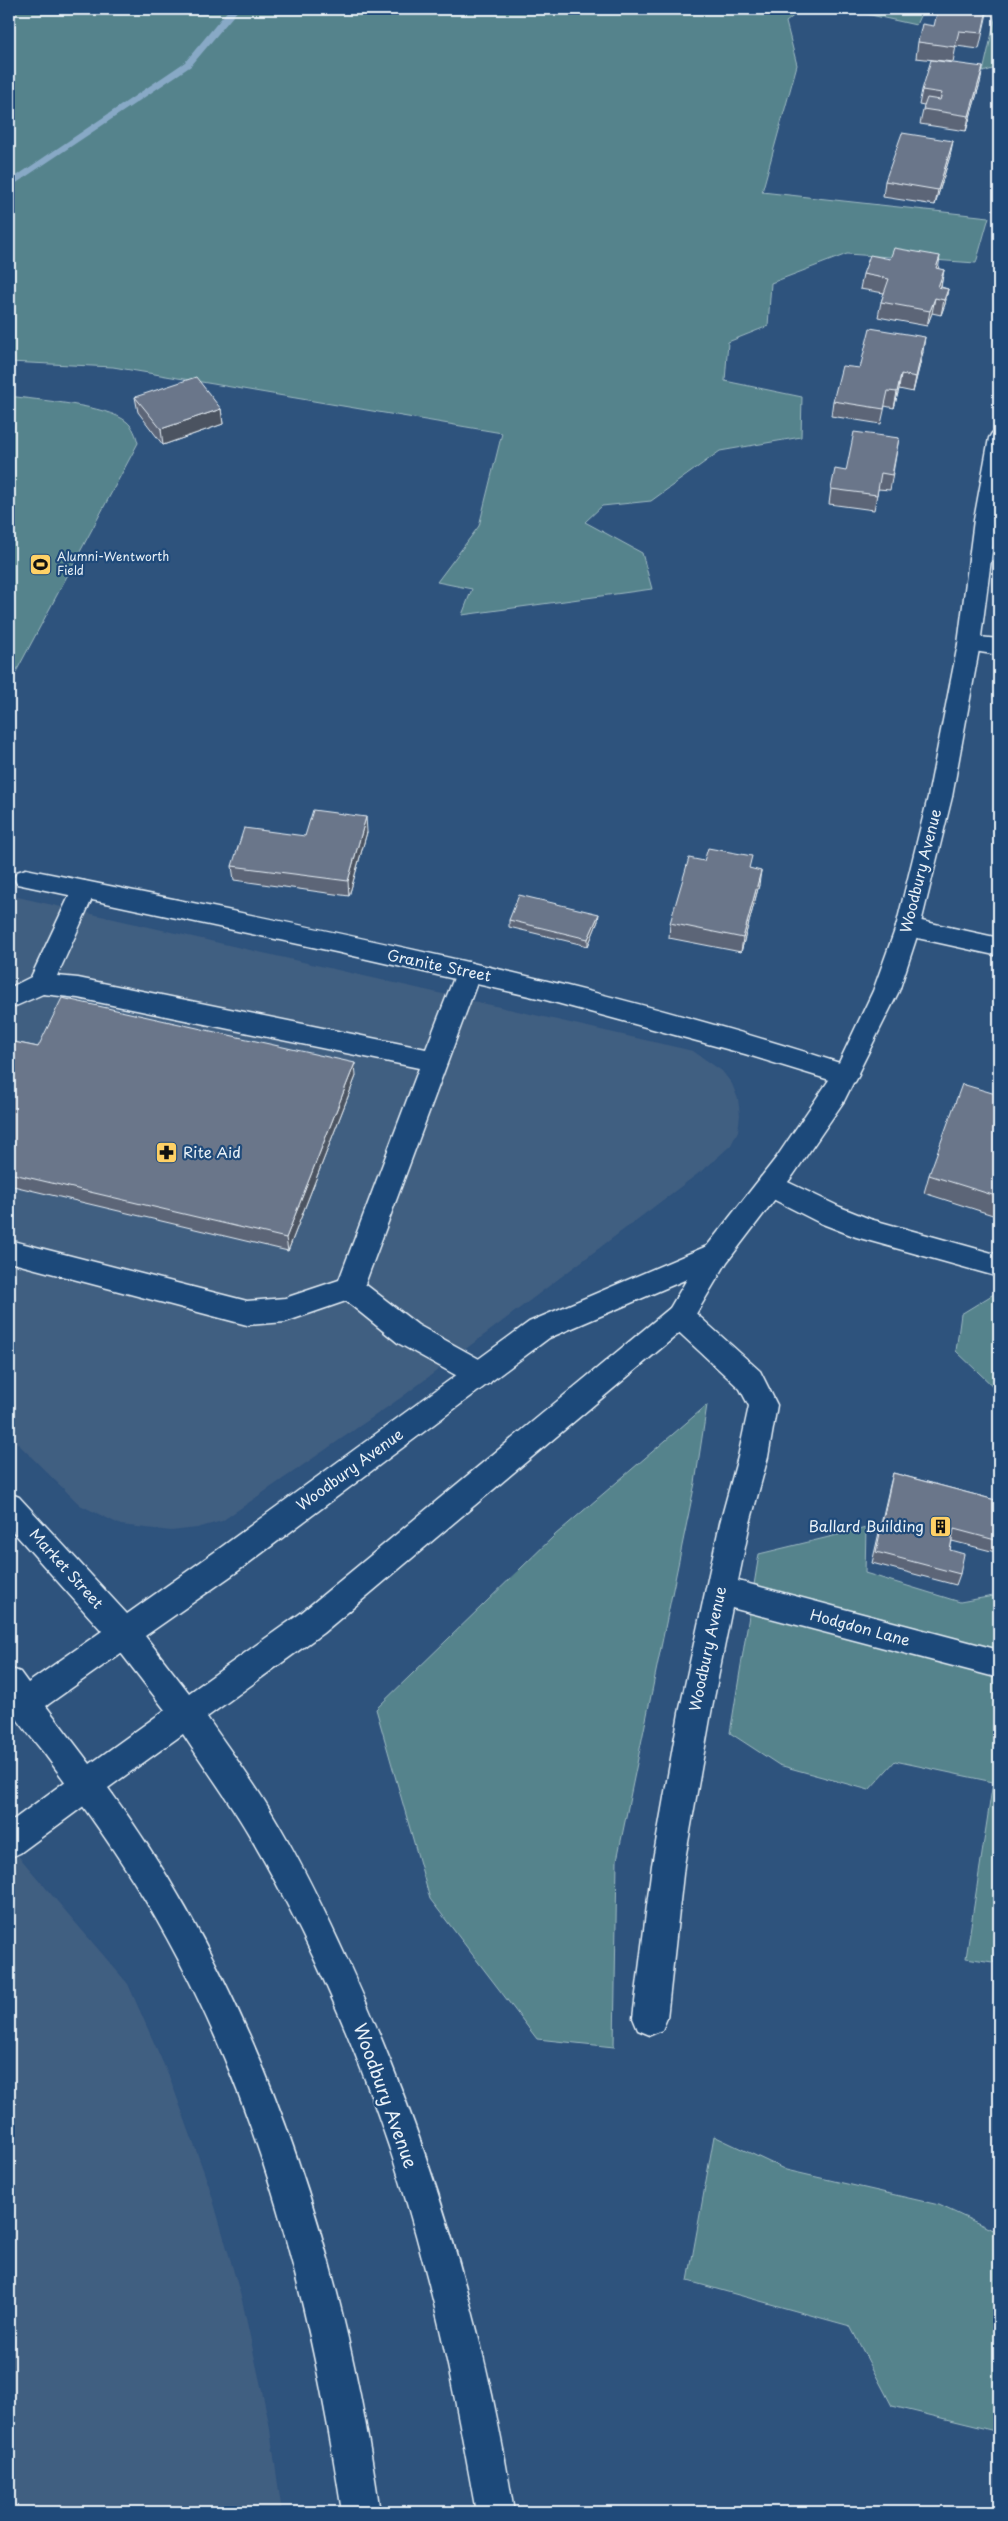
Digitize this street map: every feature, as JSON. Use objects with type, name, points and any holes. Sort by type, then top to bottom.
[{"type":"street","name":"Woodbury Avenue","points":[[86,1786],[312,1624],[680,1316],[716,1254],[771,1185],[846,1075],[886,991],[908,927],[940,797],[969,644],[985,520],[999,438]]},
{"type":"street","points":[[969,644],[999,647]]},
{"type":"street","name":"Granite Street","points":[[26,878],[468,972],[763,1048],[846,1075]]},
{"type":"street","points":[[41,984],[84,890]]},
{"type":"street","points":[[908,927],[999,948]]},
{"type":"street","points":[[350,1288],[468,972]]},
{"type":"street","points":[[9,999],[41,984],[78,988],[434,1061]]},
{"type":"street","points":[[771,1185],[830,1215],[866,1229],[999,1266]]},
{"type":"street","points":[[9,1251],[247,1312],[284,1310],[350,1288]]},
{"type":"street","name":"Woodbury Avenue","points":[[361,2512],[331,2345],[299,2218],[260,2101],[184,1935],[144,1870],[86,1786],[14,1699],[124,1633],[244,1549],[540,1330],[716,1254]]},
{"type":"street","points":[[350,1288],[408,1334],[480,1374]]},
{"type":"street","name":"Woodbury Avenue","points":[[650,2018],[668,1865],[695,1713],[735,1523],[753,1457],[763,1405],[750,1380],[680,1316]]},
{"type":"street","name":"Market Street","points":[[9,1506],[124,1633]]},
{"type":"street","name":"Hodgdon Lane","points":[[721,1591],[999,1664]]},
{"type":"street","name":"Woodbury Avenue","points":[[124,1633],[187,1714],[259,1821],[311,1918],[359,2024],[403,2138],[442,2264],[474,2401],[495,2512]]},
{"type":"street","points":[[9,1842],[86,1786]]},
{"type":"shaded area","points":[[9,895],[693,1051],[722,1071],[732,1084],[738,1099],[740,1115],[738,1131],[731,1145],[708,1166],[402,1397],[222,1521],[197,1528],[171,1531],[121,1525],[80,1505],[9,1435]]},
{"type":"shaded area","points":[[9,1845],[128,1984],[171,2081],[209,2186],[242,2300],[269,2423],[282,2512],[9,2512]]},
{"type":"green space","points":[[9,9],[802,9],[786,22],[797,65],[762,192],[989,217],[976,263],[847,254],[771,283],[768,326],[728,342],[725,381],[802,397],[801,437],[720,451],[651,501],[602,506],[585,522],[642,553],[652,589],[462,615],[472,589],[437,582],[479,526],[502,433],[113,367],[9,362]]},
{"type":"green space","points":[[844,9],[923,9],[916,25]]},
{"type":"green space","points":[[983,9],[999,9],[999,67],[983,72],[997,11]]},
{"type":"green space","name":"Alumni-Wentworth Field","points":[[9,396],[88,407],[118,416],[131,426],[138,443],[9,685]]},
{"type":"green space","points":[[997,1292],[999,1293],[999,1392],[956,1351],[961,1314]]},
{"type":"green space","points":[[707,1405],[695,1483],[617,1860],[614,2047],[537,2039],[430,1899],[376,1709],[555,1535]]},
{"type":"green space","points":[[866,1528],[865,1573],[960,1602],[999,1595],[999,1963],[966,1958],[993,1782],[895,1761],[869,1790],[779,1765],[730,1733],[759,1554]]},
{"type":"green space","points":[[714,2136],[786,2170],[939,2205],[999,2233],[999,2432],[892,2406],[850,2326],[688,2281]]},
{"type":"building","points":[[938,9],[987,9],[982,33],[959,31],[955,47],[918,42],[922,24],[934,26]]},
{"type":"building","points":[[931,60],[983,67],[969,116],[923,109],[927,98],[940,100],[942,93],[922,90]]},
{"type":"building","points":[[902,133],[953,141],[938,190],[885,181]]},
{"type":"building","points":[[894,248],[940,256],[936,268],[944,270],[938,287],[948,289],[944,300],[935,298],[930,311],[881,302],[889,279],[863,274],[870,255],[890,259]]},
{"type":"building","points":[[870,328],[925,337],[916,377],[901,374],[897,392],[888,391],[884,409],[833,401],[842,366],[860,368]]},
{"type":"building","points":[[196,377],[221,409],[161,429],[135,397]]},
{"type":"building","points":[[854,432],[899,438],[892,475],[881,473],[877,495],[831,489],[835,469],[846,471]]},
{"type":"building","points":[[313,810],[366,817],[348,881],[232,866],[244,828],[305,836]]},
{"type":"building","points":[[708,848],[752,856],[749,868],[761,871],[743,938],[670,923],[689,858],[704,861]]},
{"type":"building","points":[[519,895],[599,914],[588,939],[509,920]]},
{"type":"building","name":"Rite Aid","points":[[62,998],[355,1063],[286,1238],[9,1173],[9,1098],[14,1088],[9,1087],[9,1041],[38,1047]]},
{"type":"building","points":[[962,1084],[999,1095],[999,1197],[929,1175]]},
{"type":"building","name":"Ballard Building","points":[[893,1473],[999,1501],[999,1541],[954,1529],[950,1550],[964,1554],[960,1574],[876,1552]]},
{"type":"waterway","points":[[9,185],[188,64],[234,9]]},
{"type":"place","name":"Alumni-Wentworth Field","points":[[41,564]]},
{"type":"place","name":"Rite Aid","points":[[167,1153]]},
{"type":"place","name":"Ballard Building","points":[[940,1527]]}]
